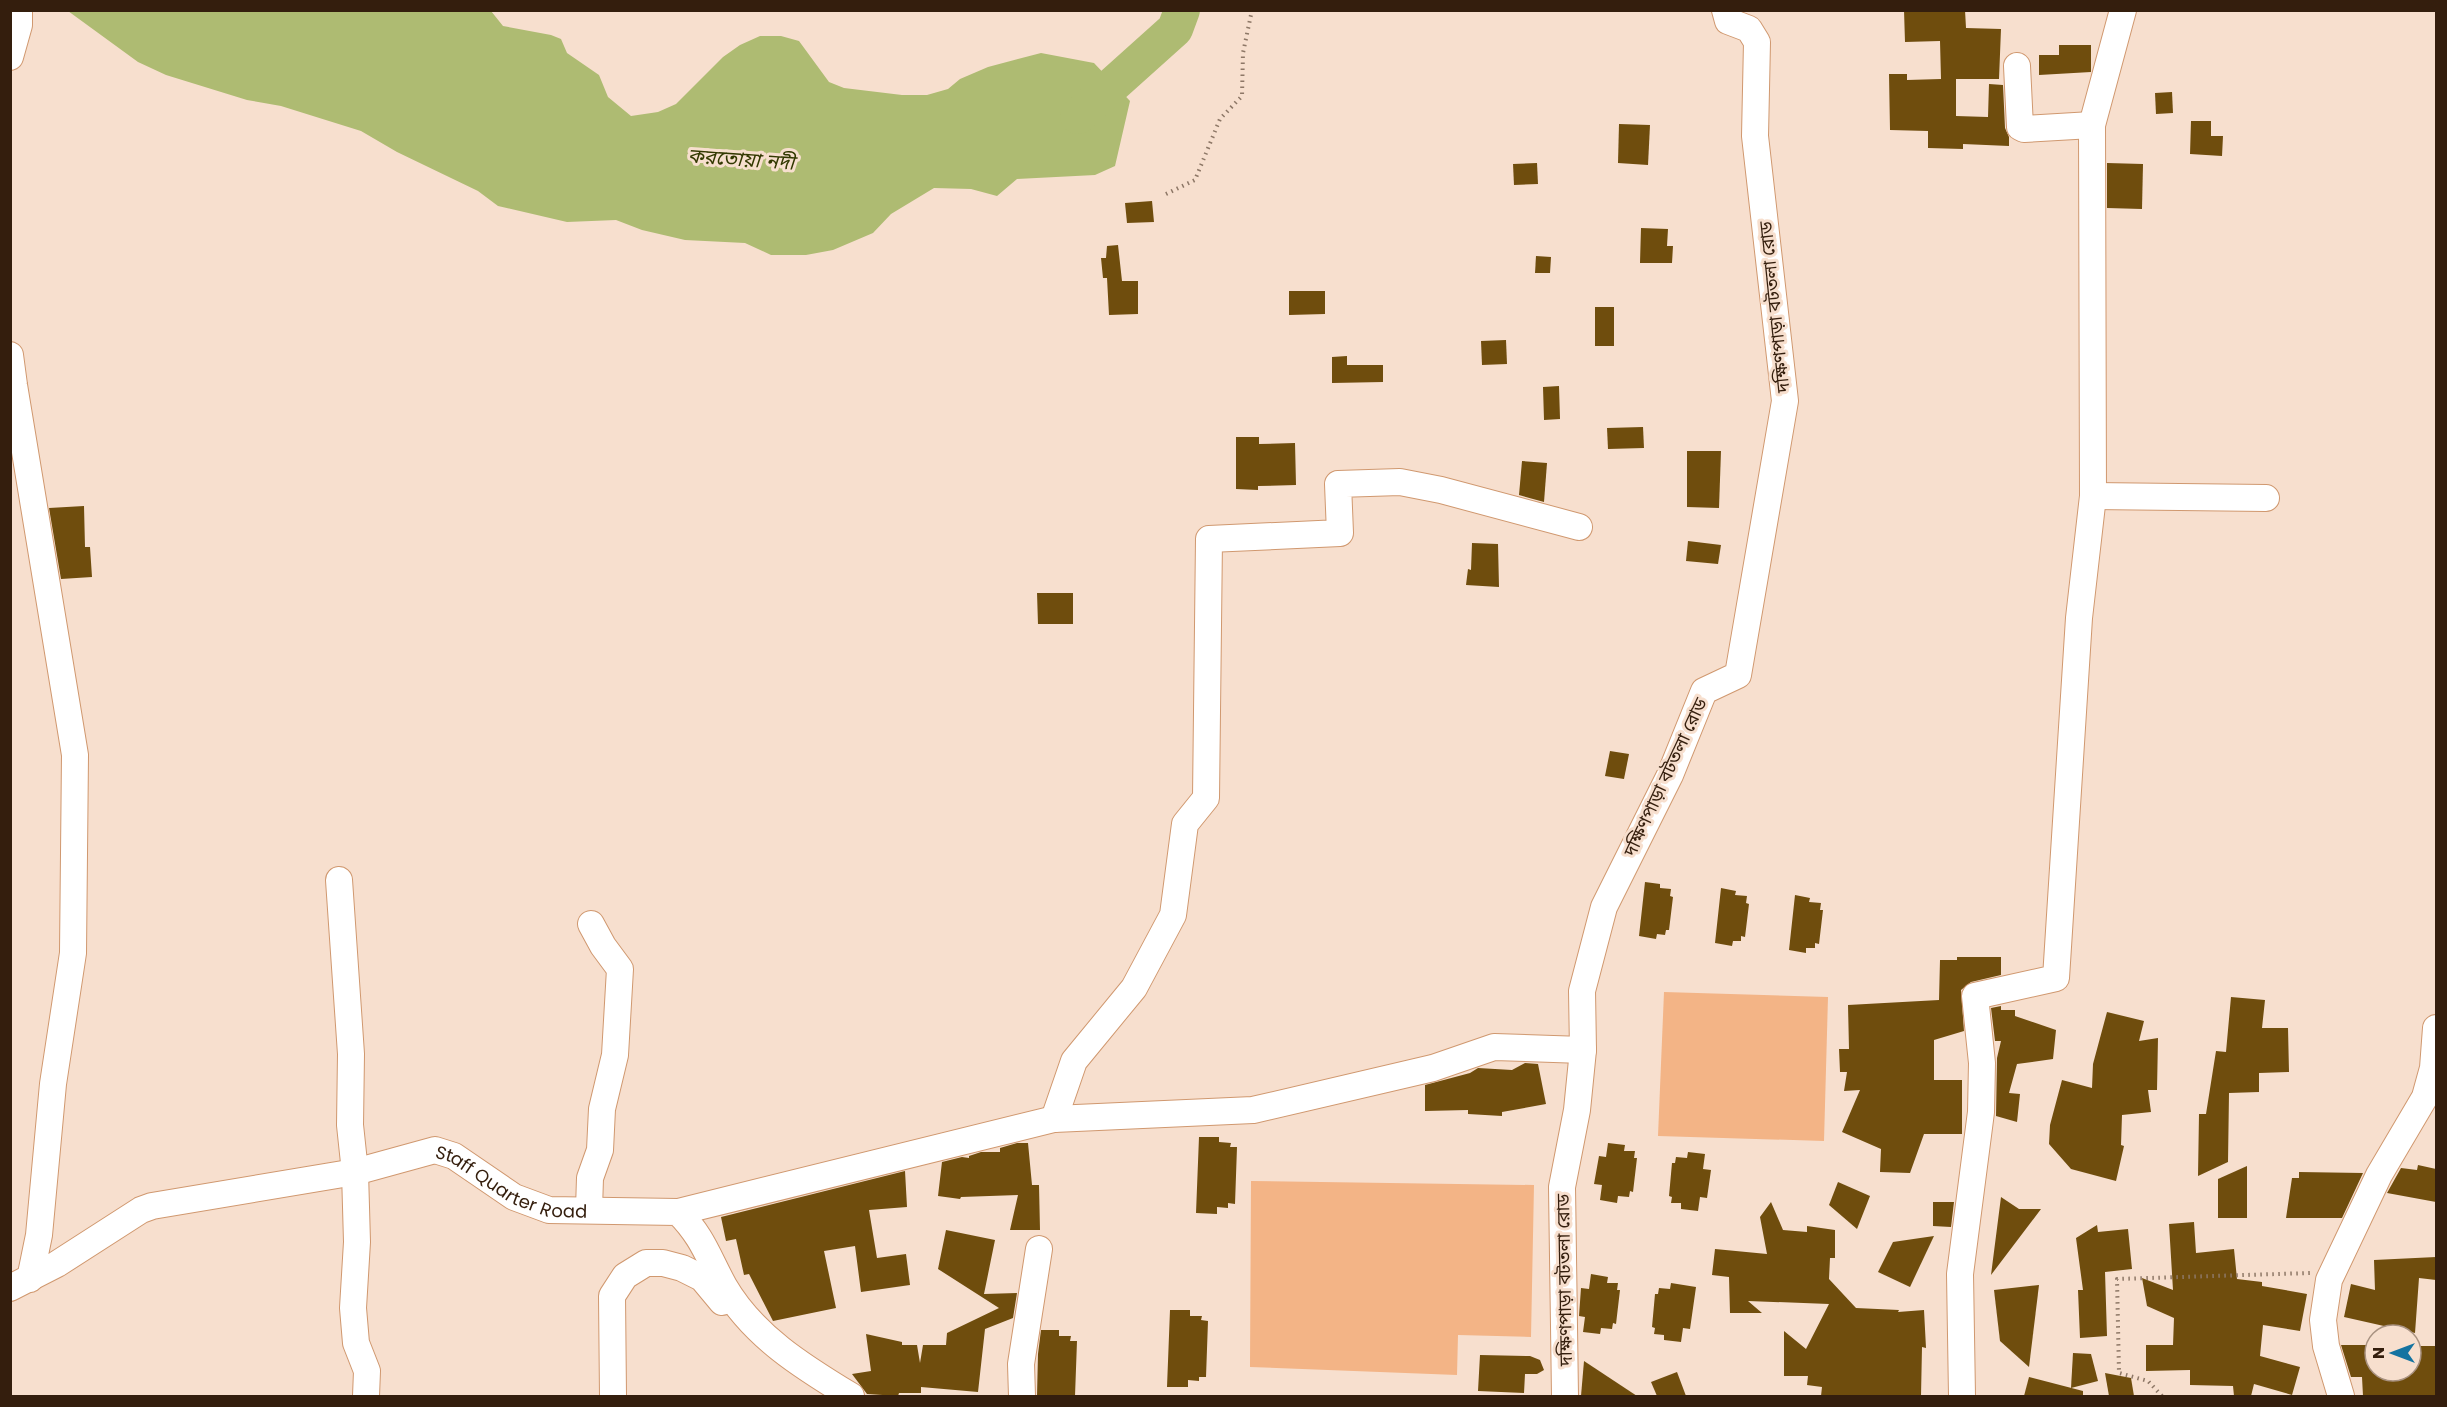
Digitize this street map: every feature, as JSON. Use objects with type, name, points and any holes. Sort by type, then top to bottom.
[{"type":"street","name":"দক্ষিণপাড়া বটতলা রোড","points":[[1565,1396],[1562,1187],[1577,1110],[1583,1050],[1582,991],[1604,907],[1671,775],[1704,691],[1738,675],[1785,401],[1755,136],[1757,42],[1749,29],[1728,21],[1725,10]]},
{"type":"street","points":[[1962,1396],[1960,1274],[1981,1112],[1982,1063],[1975,996],[2056,978],[2079,618],[2093,496],[2092,125],[2123,10]]},
{"type":"street","points":[[10,57],[19,18]]},
{"type":"street","points":[[2017,66],[2020,127],[2025,129],[2092,125]]},
{"type":"street","points":[[10,355],[75,755],[73,953],[53,1084],[39,1235],[20,1283]]},
{"type":"street","points":[[1054,1119],[1074,1061],[1134,988],[1173,915],[1185,824],[1206,798],[1209,539],[1340,533],[1338,484],[1400,482],[1441,490],[1579,527]]},
{"type":"street","points":[[2093,496],[2266,498]]},
{"type":"street","points":[[339,880],[351,1054],[350,1125],[355,1172],[357,1242],[353,1308],[356,1343],[367,1371],[366,1396]]},
{"type":"street","points":[[589,1209],[590,1178],[600,1150],[602,1110],[615,1055],[620,969],[603,946],[591,924]]},
{"type":"street","points":[[2341,1396],[2326,1346],[2323,1320],[2324,1299],[2332,1272],[2379,1174],[2425,1097],[2433,1068],[2436,1028]]},
{"type":"street","name":"Staff Quarter Road","points":[[20,1283],[57,1264],[141,1210],[152,1206],[355,1172],[435,1150],[454,1156],[514,1197],[539,1208],[678,1212],[1054,1119],[1253,1110],[1433,1068],[1494,1047],[1583,1050]]},
{"type":"street","points":[[678,1212],[704,1243],[724,1286],[742,1312],[770,1341],[815,1375],[851,1396]]},
{"type":"street","points":[[1022,1396],[1021,1364],[1039,1249]]},
{"type":"street","points":[[613,1396],[612,1296],[625,1276],[646,1263],[663,1263],[682,1268],[702,1278],[758,1346],[798,1377],[831,1396]]},
{"type":"path","points":[[1166,194],[1195,180],[1220,119],[1242,96],[1243,53],[1252,10]]},
{"type":"path","points":[[2162,1396],[2148,1381],[2119,1373],[2116,1279],[2332,1272]]},
{"type":"shaded area","points":[[1664,992],[1828,997],[1824,1141],[1658,1136]]},
{"type":"shaded area","points":[[1251,1181],[1534,1185],[1531,1337],[1458,1335],[1457,1375],[1250,1367]]},
{"type":"water","points":[[68,11],[491,11],[503,26],[561,39],[567,53],[599,75],[608,97],[631,116],[658,112],[676,104],[723,57],[740,45],[760,36],[781,36],[799,41],[829,82],[844,88],[902,95],[927,95],[948,89],[960,79],[988,67],[1041,53],[1094,63],[1130,101],[1115,166],[1095,175],[1017,179],[997,196],[971,189],[934,188],[891,214],[873,233],[833,250],[806,255],[771,255],[745,243],[685,240],[642,230],[616,220],[567,222],[498,206],[478,191],[397,152],[361,131],[281,106],[247,100],[166,75],[138,62]]},
{"type":"building","points":[[1904,10],[1965,10],[1966,28],[2001,29],[1999,79],[1956,79],[1956,116],[1988,117],[1989,84],[2003,85],[2005,128],[2009,137],[2009,146],[1963,144],[1963,149],[1928,148],[1928,131],[1890,130],[1889,74],[1907,74],[1907,80],[1941,79],[1940,41],[1905,42]]},
{"type":"building","points":[[2059,45],[2091,45],[2091,72],[2039,75],[2039,55],[2059,55]]},
{"type":"building","points":[[2172,92],[2173,113],[2156,114],[2155,93]]},
{"type":"building","points":[[2191,121],[2211,121],[2211,136],[2223,136],[2222,156],[2190,154]]},
{"type":"building","points":[[1619,124],[1650,125],[1648,165],[1618,163]]},
{"type":"building","points":[[1537,163],[1538,184],[1514,185],[1513,164]]},
{"type":"building","points":[[2107,163],[2143,164],[2142,209],[2107,208]]},
{"type":"building","points":[[1152,201],[1154,222],[1127,223],[1125,203]]},
{"type":"building","points":[[1641,228],[1668,229],[1667,246],[1673,246],[1672,263],[1640,263]]},
{"type":"building","points":[[1118,245],[1122,281],[1138,281],[1138,314],[1109,315],[1107,278],[1103,278],[1101,258],[1106,258],[1107,246]]},
{"type":"building","points":[[1536,256],[1551,257],[1550,273],[1535,273]]},
{"type":"building","points":[[1289,291],[1325,291],[1325,314],[1289,315]]},
{"type":"building","points":[[1595,307],[1614,307],[1614,346],[1595,346]]},
{"type":"building","points":[[1506,340],[1507,364],[1482,365],[1481,341]]},
{"type":"building","points":[[1347,356],[1347,365],[1383,365],[1383,382],[1332,383],[1332,357]]},
{"type":"building","points":[[1559,386],[1560,419],[1544,420],[1543,387]]},
{"type":"building","points":[[1643,427],[1644,448],[1608,449],[1607,428]]},
{"type":"building","points":[[1236,437],[1259,437],[1259,444],[1295,443],[1296,485],[1258,486],[1258,490],[1236,489]]},
{"type":"building","points":[[1687,451],[1721,451],[1719,508],[1687,507]]},
{"type":"building","points":[[1522,461],[1547,463],[1544,502],[1519,495]]},
{"type":"building","points":[[84,506],[85,547],[90,547],[92,577],[61,579],[49,508]]},
{"type":"building","points":[[1688,541],[1721,545],[1718,564],[1686,561]]},
{"type":"building","points":[[1472,543],[1498,544],[1499,587],[1466,585],[1468,569],[1471,570]]},
{"type":"building","points":[[1037,593],[1073,593],[1073,624],[1038,624]]},
{"type":"building","points":[[1610,751],[1629,754],[1624,779],[1605,776]]},
{"type":"building","points":[[1645,882],[1660,884],[1660,888],[1671,889],[1670,896],[1673,897],[1669,930],[1666,930],[1665,935],[1657,934],[1656,939],[1639,936]]},
{"type":"building","points":[[1721,888],[1736,891],[1735,895],[1747,896],[1746,903],[1749,904],[1745,937],[1741,936],[1741,941],[1733,941],[1732,946],[1715,943]]},
{"type":"building","points":[[1795,895],[1810,898],[1809,902],[1821,903],[1820,910],[1823,910],[1819,944],[1815,943],[1815,948],[1806,948],[1806,953],[1789,950]]},
{"type":"building","points":[[1957,957],[2001,957],[2001,975],[1971,982],[1961,990],[1964,1031],[1934,1040],[1934,1080],[1962,1080],[1962,1134],[1924,1134],[1910,1173],[1880,1172],[1881,1149],[1842,1132],[1860,1090],[1844,1091],[1847,1072],[1840,1072],[1839,1049],[1849,1049],[1848,1005],[1939,1000],[1940,960],[1957,960]]},
{"type":"building","points":[[2231,997],[2265,1000],[2262,1028],[2288,1028],[2289,1072],[2259,1073],[2259,1092],[2229,1093],[2228,1162],[2198,1176],[2199,1114],[2206,1114],[2216,1051],[2226,1052]]},
{"type":"building","points":[[2001,1006],[2001,1010],[2015,1010],[2015,1016],[2056,1030],[2053,1059],[2017,1064],[2009,1093],[2020,1094],[2017,1122],[1996,1116],[1997,1058],[2001,1041],[1995,1041],[1991,1008]]},
{"type":"building","points":[[2107,1012],[2144,1021],[2139,1041],[2158,1038],[2157,1090],[2148,1090],[2151,1112],[2122,1115],[2121,1145],[2124,1146],[2116,1181],[2071,1169],[2049,1144],[2050,1125],[2062,1080],[2092,1088],[2093,1064]]},
{"type":"building","points":[[1525,1063],[1538,1064],[1546,1104],[1502,1112],[1502,1116],[1468,1114],[1468,1110],[1425,1111],[1425,1085],[1470,1073],[1478,1068],[1512,1070]]},
{"type":"building","points":[[1199,1137],[1219,1137],[1219,1142],[1231,1143],[1230,1147],[1237,1147],[1235,1204],[1228,1203],[1228,1208],[1217,1207],[1217,1214],[1196,1213]]},
{"type":"building","points":[[1017,1143],[1028,1143],[1032,1185],[1039,1185],[1040,1230],[1010,1230],[1018,1195],[961,1197],[960,1199],[938,1196],[942,1162],[962,1157],[969,1158],[981,1152],[1000,1152],[1000,1148]]},
{"type":"building","points":[[1608,1143],[1625,1145],[1624,1151],[1635,1151],[1634,1158],[1637,1158],[1633,1192],[1630,1191],[1629,1197],[1618,1196],[1617,1203],[1600,1200],[1602,1185],[1594,1184],[1599,1156],[1606,1157]]},
{"type":"building","points":[[1688,1152],[1705,1154],[1703,1169],[1711,1170],[1707,1198],[1700,1197],[1698,1211],[1681,1209],[1681,1203],[1671,1203],[1672,1197],[1669,1196],[1672,1163],[1675,1163],[1676,1157],[1687,1158]]},
{"type":"building","points":[[2418,1165],[2436,1169],[2436,1202],[2387,1193],[2401,1168],[2417,1170]]},
{"type":"building","points":[[2247,1166],[2247,1218],[2218,1218],[2218,1179]]},
{"type":"building","points":[[905,1171],[907,1207],[869,1210],[877,1258],[906,1254],[910,1285],[861,1292],[855,1246],[824,1251],[836,1308],[773,1321],[749,1274],[744,1275],[736,1239],[726,1241],[721,1217]]},
{"type":"building","points":[[2299,1172],[2363,1173],[2342,1218],[2286,1218],[2292,1178],[2299,1178]]},
{"type":"building","points":[[1838,1182],[1870,1196],[1857,1229],[1829,1205]]},
{"type":"building","points":[[2001,1197],[2019,1209],[2041,1209],[1991,1275]]},
{"type":"building","points":[[1771,1202],[1783,1230],[1807,1232],[1807,1226],[1835,1230],[1835,1258],[1830,1258],[1829,1279],[1856,1308],[1899,1310],[1898,1312],[1924,1310],[1926,1348],[1922,1347],[1921,1396],[1821,1396],[1822,1387],[1807,1385],[1808,1376],[1784,1376],[1784,1331],[1806,1349],[1829,1304],[1748,1301],[1762,1313],[1730,1313],[1729,1277],[1712,1275],[1715,1249],[1767,1254],[1760,1217]]},
{"type":"building","points":[[1933,1202],[1954,1202],[1951,1227],[1933,1226]]},
{"type":"building","points":[[2194,1222],[2196,1253],[2234,1249],[2237,1279],[2262,1282],[2262,1286],[2307,1294],[2300,1331],[2263,1325],[2260,1356],[2300,1367],[2292,1395],[2254,1384],[2251,1396],[2234,1396],[2233,1386],[2190,1385],[2190,1370],[2146,1371],[2146,1345],[2173,1345],[2174,1318],[2147,1306],[2142,1278],[2173,1290],[2169,1224]]},
{"type":"building","points":[[2097,1225],[2098,1232],[2128,1229],[2132,1269],[2105,1272],[2107,1336],[2080,1338],[2078,1290],[2083,1290],[2076,1238]]},
{"type":"building","points":[[946,1230],[995,1240],[984,1294],[1017,1293],[1013,1318],[985,1329],[978,1392],[921,1387],[921,1393],[899,1393],[898,1396],[867,1394],[852,1374],[871,1371],[866,1334],[902,1342],[902,1345],[917,1345],[920,1363],[923,1345],[946,1345],[947,1333],[999,1308],[938,1269]]},
{"type":"building","points":[[1934,1236],[1910,1287],[1878,1272],[1893,1242]]},
{"type":"building","points":[[2436,1257],[2436,1280],[2419,1278],[2416,1323],[2371,1323],[2344,1317],[2351,1284],[2375,1290],[2374,1260]]},
{"type":"building","points":[[1591,1274],[1608,1277],[1607,1283],[1618,1283],[1617,1290],[1620,1290],[1616,1324],[1613,1323],[1612,1329],[1601,1328],[1600,1334],[1583,1332],[1585,1317],[1579,1316],[1581,1288],[1589,1289]]},
{"type":"building","points":[[1671,1283],[1696,1287],[1690,1329],[1683,1328],[1681,1342],[1664,1340],[1664,1335],[1654,1334],[1655,1328],[1652,1327],[1655,1294],[1658,1294],[1659,1288],[1670,1289]]},
{"type":"building","points":[[2039,1285],[2029,1367],[2000,1341],[1994,1290]]},
{"type":"building","points":[[1170,1310],[1190,1310],[1190,1316],[1202,1316],[1201,1320],[1208,1321],[1206,1377],[1199,1377],[1199,1381],[1188,1380],[1188,1387],[1167,1387]]},
{"type":"building","points":[[1041,1330],[1059,1330],[1059,1336],[1071,1336],[1070,1341],[1077,1341],[1075,1396],[1037,1396]]},
{"type":"building","points":[[2341,1345],[2363,1345],[2363,1383],[2423,1383],[2423,1346],[2436,1346],[2436,1396],[2363,1396],[2362,1377],[2351,1377]]},
{"type":"building","points":[[2073,1353],[2091,1354],[2098,1381],[2071,1388]]},
{"type":"building","points":[[1480,1355],[1530,1356],[1540,1360],[1544,1370],[1537,1374],[1525,1374],[1524,1393],[1478,1391]]},
{"type":"building","points":[[1584,1361],[1637,1396],[1581,1396]]},
{"type":"building","points":[[1677,1372],[1686,1396],[1657,1396],[1651,1382]]},
{"type":"building","points":[[2105,1373],[2131,1378],[2134,1396],[2109,1396]]},
{"type":"building","points":[[2029,1377],[2083,1391],[2083,1396],[2024,1396]]},
{"type":"waterway","name":"করতোয়া নদী","points":[[1078,116],[1175,29],[1182,10]]}]
